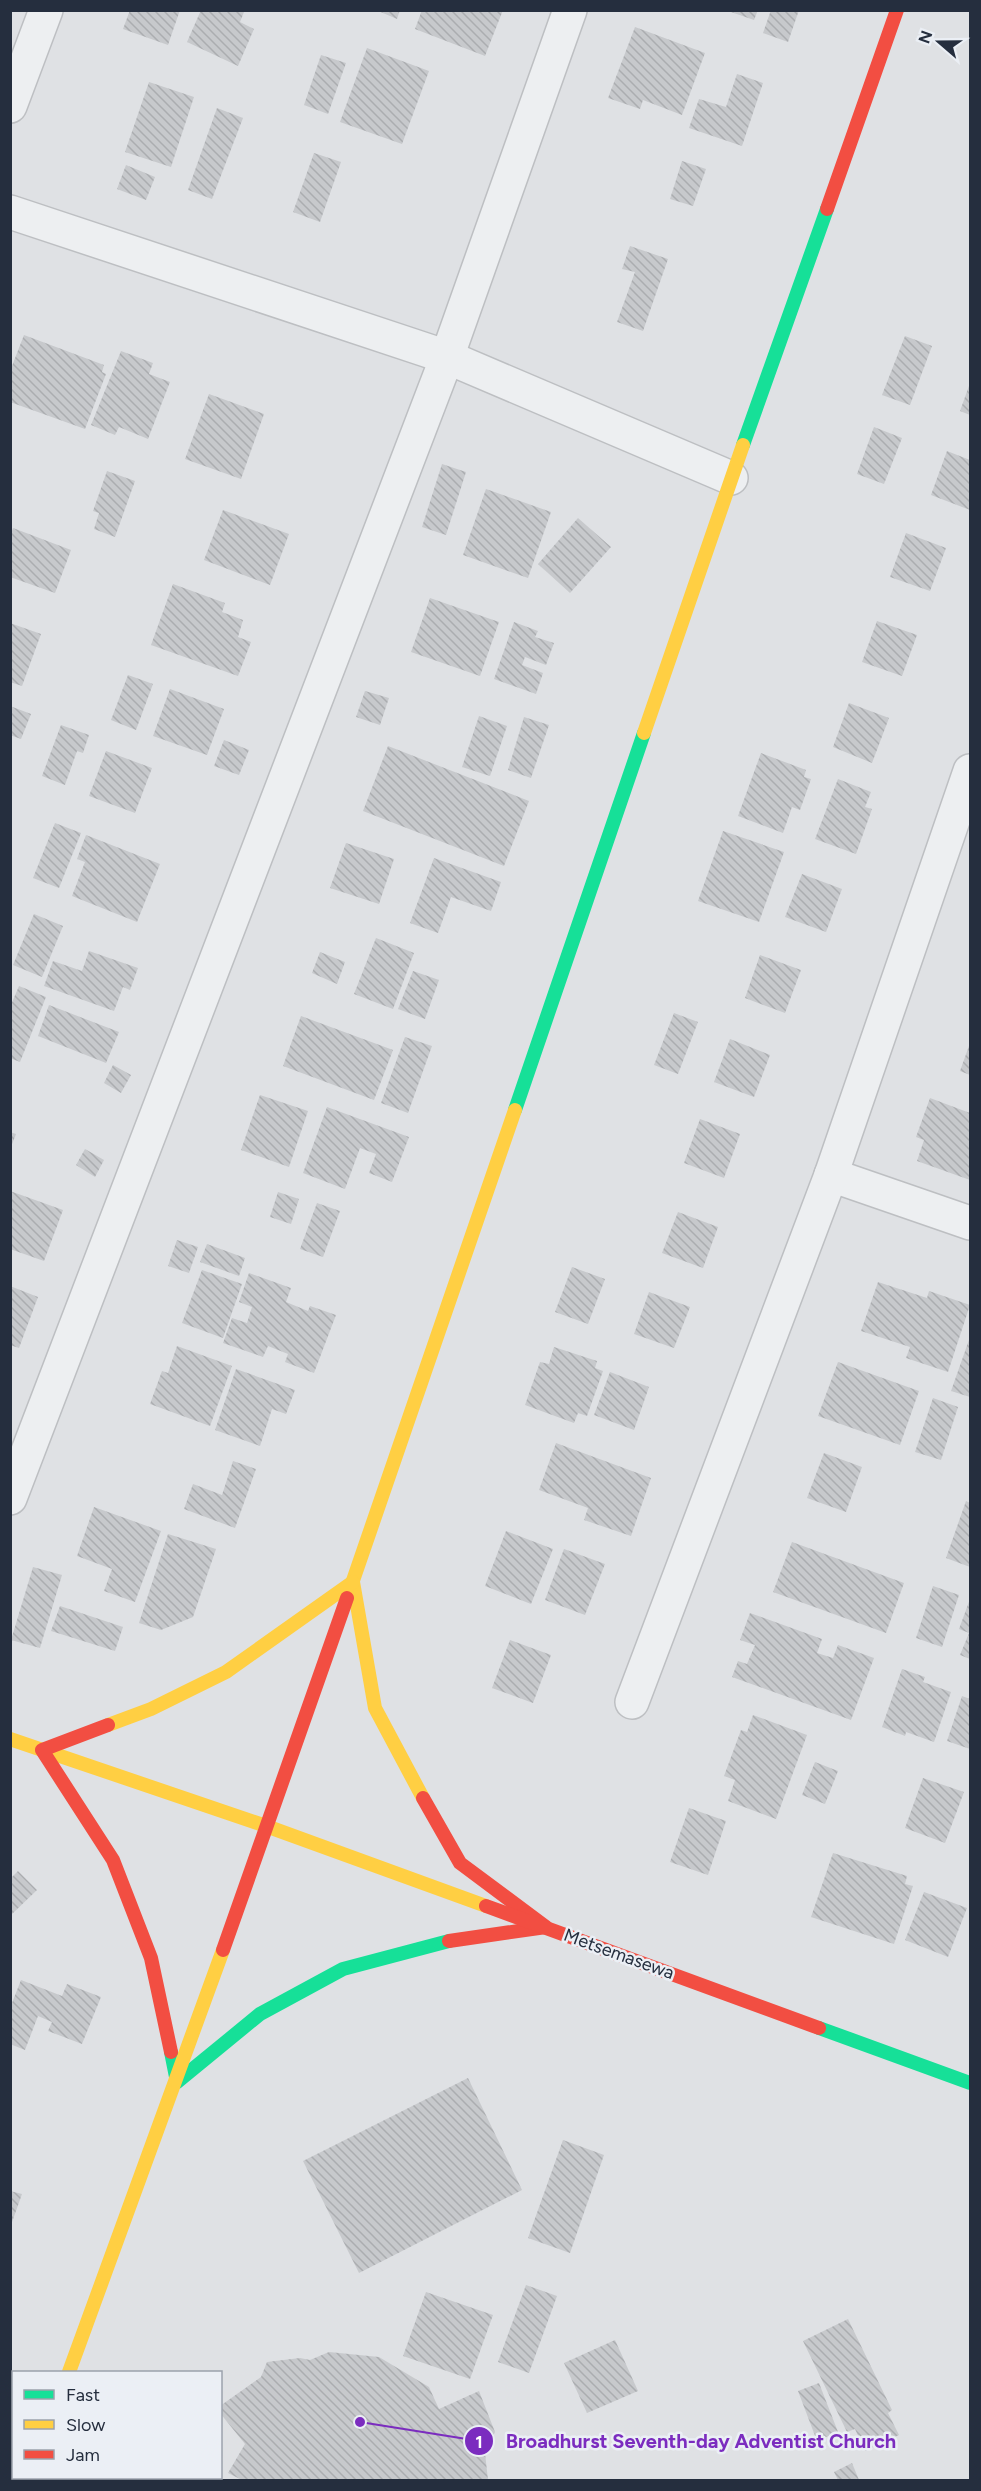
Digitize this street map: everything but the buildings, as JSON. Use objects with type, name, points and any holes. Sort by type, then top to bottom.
[{"type":"street","points":[[10,106],[46,10]]},
{"type":"street","points":[[10,1498],[447,357],[570,10]]},
{"type":"street","points":[[70,2371],[177,2082],[353,1582],[732,478],[897,10]]},
{"type":"street","points":[[10,212],[447,357],[732,478]]},
{"type":"street","points":[[632,1702],[831,1175],[970,771]]},
{"type":"street","points":[[831,1175],[970,1223]]},
{"type":"street","points":[[177,2082],[151,1958],[113,1860],[42,1750],[151,1709],[226,1672],[353,1582]]},
{"type":"street","points":[[353,1582],[375,1708],[418,1790],[460,1863],[546,1927]]},
{"type":"street","name":"Metsemasewa","points":[[10,1740],[266,1826],[970,2083]]},
{"type":"street","points":[[177,2082],[260,2014],[342,1969],[436,1943],[546,1927]]},
{"type":"traffic: fast","points":[[743,445],[827,209]]},
{"type":"traffic: fast","points":[[515,1110],[644,733]]},
{"type":"traffic: fast","points":[[171,2052],[177,2082],[260,2014],[343,1969],[449,1941]]},
{"type":"traffic: fast","points":[[819,2028],[970,2083]]},
{"type":"traffic: slow","points":[[644,733],[743,445]]},
{"type":"traffic: slow","points":[[347,1598],[515,1110]]},
{"type":"traffic: slow","points":[[353,1582],[375,1708],[423,1798]]},
{"type":"traffic: slow","points":[[108,1725],[151,1709],[226,1672],[353,1582]]},
{"type":"traffic: slow","points":[[10,1739],[266,1826],[486,1906]]},
{"type":"traffic: slow","points":[[69,2371],[223,1950]]},
{"type":"traffic: jam","points":[[827,209],[897,10]]},
{"type":"traffic: jam","points":[[223,1950],[347,1598]]},
{"type":"traffic: jam","points":[[108,1725],[42,1750],[113,1860],[151,1958],[171,2052]]},
{"type":"traffic: jam","points":[[423,1798],[460,1863],[546,1927],[449,1941]]},
{"type":"traffic: jam","points":[[486,1906],[819,2028]]},
{"type":"place","name":"Broadhurst Seventh-day Adventist Church","points":[[360,2422]]}]
